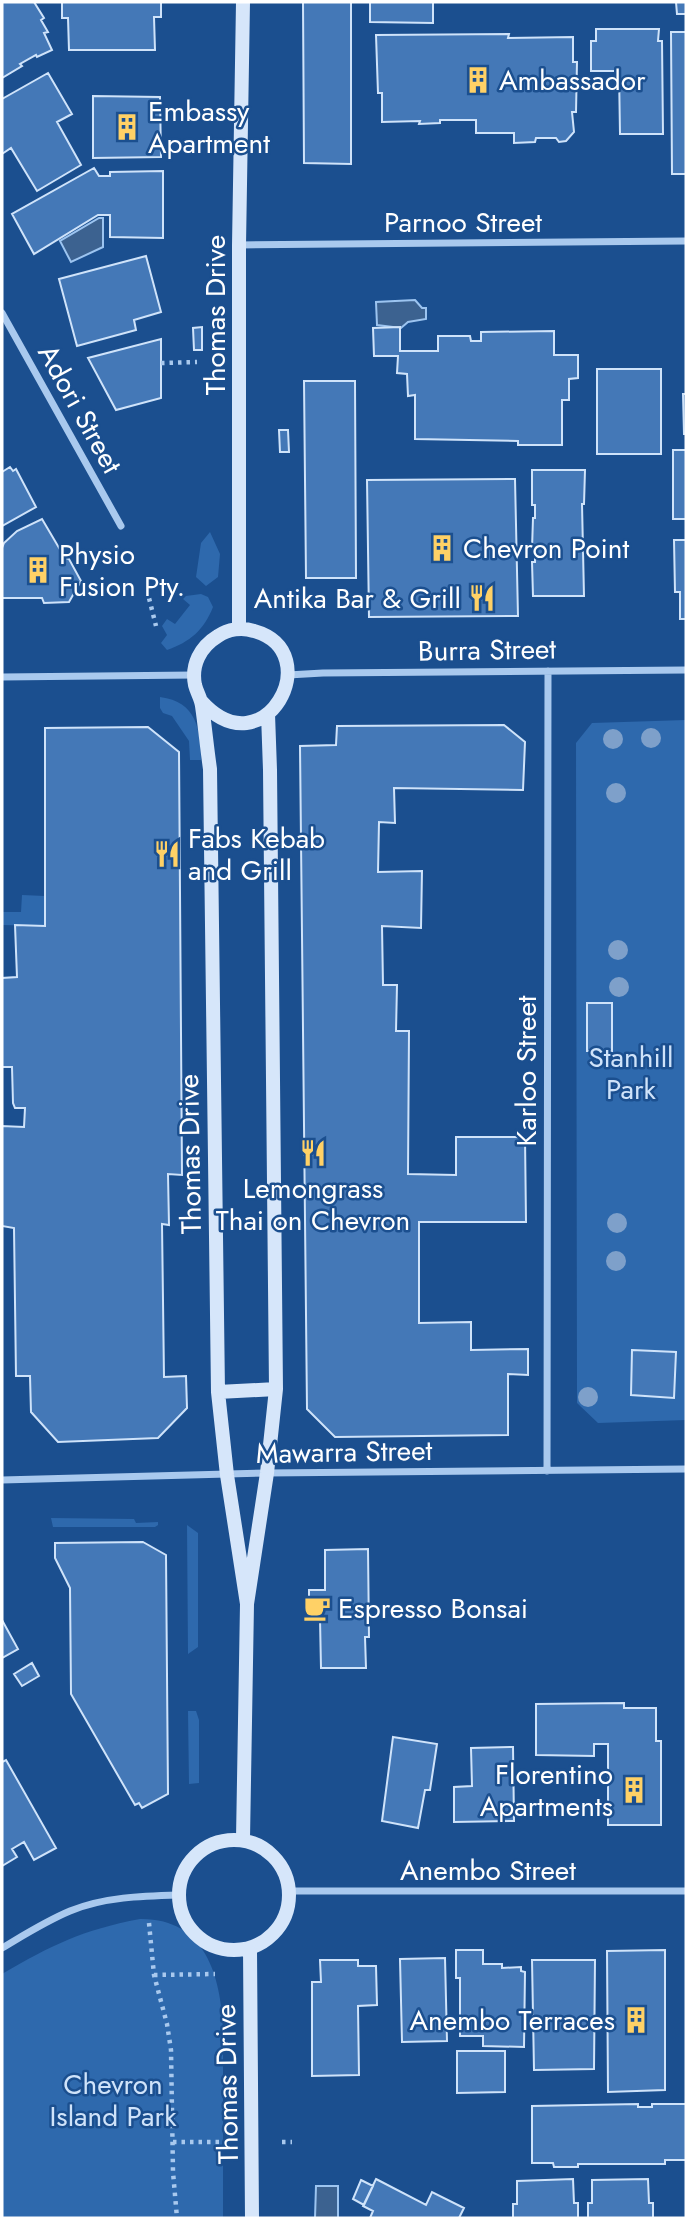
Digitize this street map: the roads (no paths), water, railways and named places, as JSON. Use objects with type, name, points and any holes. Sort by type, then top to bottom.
[{"type":"main road","name":"Thomas Drive","points":[[239,629],[239,245],[243,2]]},
{"type":"main road","points":[[194,675],[196,662],[211,640],[224,632],[239,629],[261,634],[278,647],[286,661],[288,675],[283,697],[277,707],[255,721],[239,723],[225,720],[211,713],[201,701]]},
{"type":"main road","name":"Thomas Drive","points":[[194,675],[201,701],[210,769],[218,1392],[227,1475],[247,1604]]},
{"type":"main road","name":"Thomas Drive","points":[[243,1839],[247,1604],[267,1473],[276,1389],[268,714]]},
{"type":"main road","points":[[218,1392],[276,1389]]},
{"type":"main road","points":[[243,1839],[262,1845],[280,1862],[290,1891],[285,1919],[273,1935],[250,1949],[231,1951],[219,1949],[201,1940],[191,1930],[182,1914],[178,1895],[182,1876],[192,1858],[215,1842],[243,1839]]},
{"type":"main road","name":"Thomas Drive","points":[[250,1949],[251,2218]]},
{"type":"street","name":"Parnoo Street","points":[[239,245],[686,241]]},
{"type":"street","name":"Adori Street","points":[[2,313],[121,526]]},
{"type":"street","name":"Burra Street","points":[[288,675],[686,670]]},
{"type":"street","name":"Karloo Street","points":[[547,1471],[548,671]]},
{"type":"street","points":[[2,677],[194,675]]},
{"type":"street","name":"Mawarra Street","points":[[2,1480],[267,1473],[686,1469]]},
{"type":"street","name":"Anembo Street","points":[[290,1891],[686,1891]]},
{"type":"street","points":[[2,1948],[47,1922],[93,1904],[139,1897],[178,1895]]},
{"type":"place","name":"Ambassador","points":[[478,80]]},
{"type":"place","name":"Embassy Apartment","points":[[127,127]]},
{"type":"place","name":"Chevron Point","points":[[442,548]]},
{"type":"place","name":"Physio Fusion Pty.","points":[[38,570]]},
{"type":"place","name":"Antika Bar & Grill","points":[[482,598]]},
{"type":"place","name":"Fabs Kebab and Grill","points":[[167,854]]},
{"type":"place","name":"Lemongrass Thai on Chevron","points":[[313,1153]]},
{"type":"place","name":"Espresso Bonsai","points":[[317,1608]]},
{"type":"place","name":"Florentino Apartments","points":[[634,1790]]},
{"type":"place","name":"Anembo Terraces","points":[[636,2020]]},
{"type":"park label","name":"Stanhill Park","points":[[631,1073]]},
{"type":"park label","name":"Chevron Island Park","points":[[113,2100]]}]
